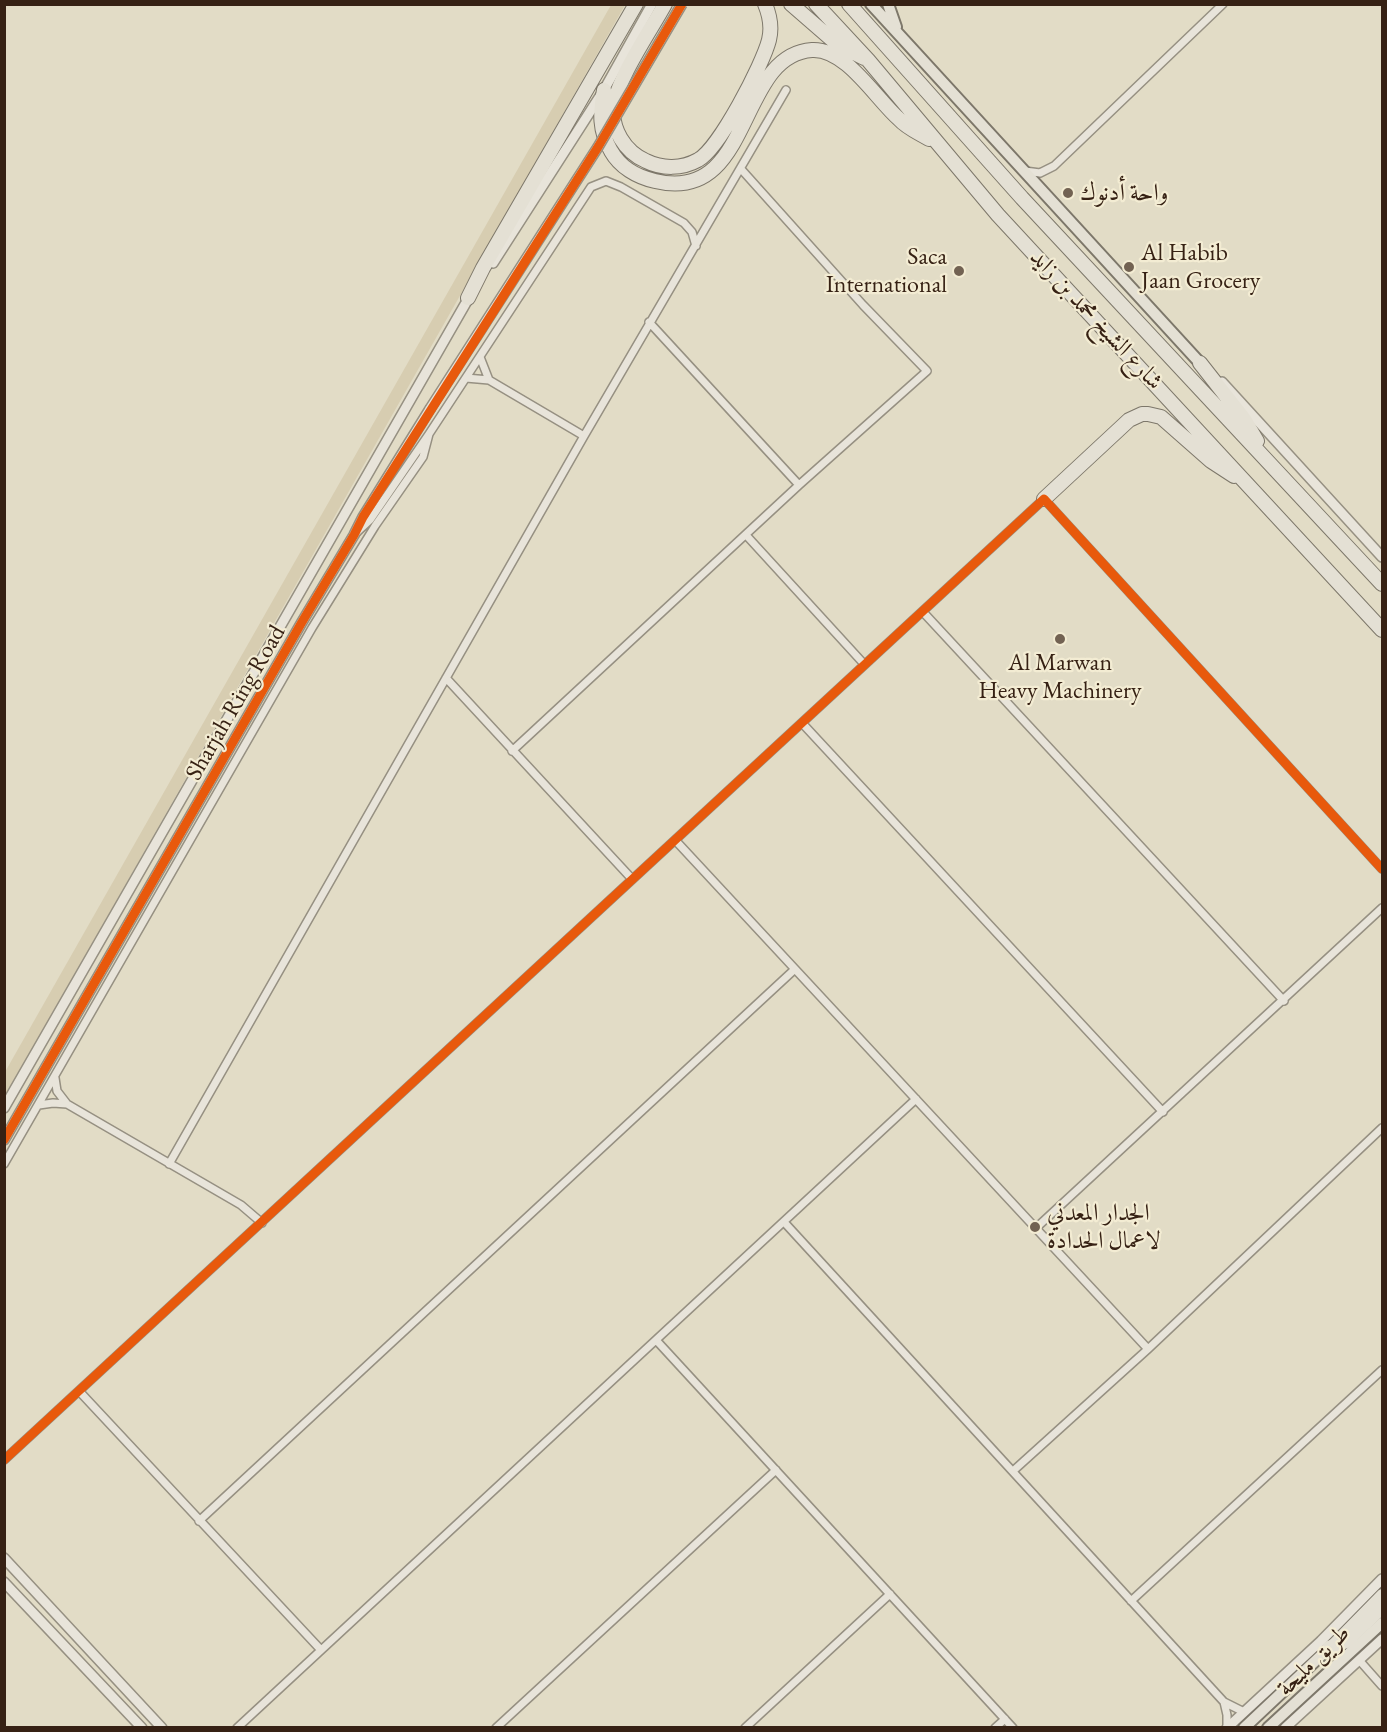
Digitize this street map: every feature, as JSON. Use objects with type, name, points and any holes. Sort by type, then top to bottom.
[{"type":"highway","points":[[468,298],[483,268],[636,4]]},
{"type":"highway","points":[[665,4],[622,81],[616,96],[613,114],[620,137],[633,153],[650,164],[670,167],[690,164],[709,153],[729,123],[766,51],[770,38],[770,25],[765,4]]},
{"type":"highway","points":[[791,4],[837,44],[868,60]]},
{"type":"highway","name":"شارع الشيخ محمد بن زايد","points":[[816,4],[868,60],[998,215],[1383,630]]},
{"type":"highway","name":"شارع الشيخ محمد بن زايد","points":[[849,4],[1022,198],[1383,584]]},
{"type":"highway","points":[[604,90],[601,121],[602,131],[610,150],[628,169],[657,181],[669,183],[692,180],[708,173],[721,162],[742,129],[768,78],[783,61],[801,52],[819,50],[836,56],[854,71],[902,122],[936,142]]},
{"type":"highway","points":[[1200,363],[1244,419],[1264,457]]},
{"type":"highway","points":[[1044,499],[1129,420],[1135,416],[1148,414],[1161,417],[1221,468],[1244,480]]},
{"type":"highway","points":[[1329,1648],[1346,1641],[1383,1607]]},
{"type":"main road","points":[[871,4],[1200,363]]},
{"type":"main road","points":[[888,4],[900,36]]},
{"type":"main road","name":"طريق مليحة","points":[[1244,1728],[1383,1594]]},
{"type":"main road","name":"طريق مليحة","points":[[1268,1728],[1383,1623]]},
{"type":"street","name":"Sharjah Ring Road","points":[[4,1108],[468,298],[496,259],[604,90],[652,4]]},
{"type":"street","points":[[4,1140],[363,517],[598,147],[682,4]]},
{"type":"street","points":[[1023,171],[1040,172],[1054,166],[1223,4]]},
{"type":"street","points":[[169,1164],[649,322],[696,246],[786,90]]},
{"type":"street","points":[[512,751],[799,485],[927,370],[863,305],[741,169]]},
{"type":"street","points":[[354,535],[370,520],[429,435],[587,192],[598,183],[606,181],[614,183],[684,223],[692,232],[696,246]]},
{"type":"street","points":[[649,322],[799,485]]},
{"type":"street","points":[[480,357],[489,380]]},
{"type":"street","points":[[1200,363],[1222,382],[1383,557]]},
{"type":"street","points":[[466,378],[489,380],[584,436]]},
{"type":"street","points":[[4,1164],[312,628],[375,526],[423,457],[429,435]]},
{"type":"street","points":[[4,1460],[1044,499],[1383,869]]},
{"type":"street","points":[[746,535],[864,664]]},
{"type":"street","points":[[923,612],[1284,1001]]},
{"type":"street","points":[[446,678],[632,879]]},
{"type":"street","points":[[802,723],[1164,1112]]},
{"type":"street","points":[[676,841],[1149,1349]]},
{"type":"street","points":[[1036,1228],[1383,908]]},
{"type":"street","points":[[199,1521],[795,969]]},
{"type":"street","points":[[55,1076],[57,1091],[66,1104],[241,1205],[262,1223]]},
{"type":"street","points":[[237,1728],[916,1099]]},
{"type":"street","points":[[39,1105],[66,1104]]},
{"type":"street","points":[[1013,1471],[1149,1349],[1383,1128]]},
{"type":"street","points":[[784,1222],[1224,1702],[1244,1712]]},
{"type":"street","points":[[656,1340],[1013,1728]]},
{"type":"street","points":[[1131,1601],[1383,1370]]},
{"type":"street","points":[[79,1391],[321,1650]]},
{"type":"street","points":[[496,1728],[777,1470]]},
{"type":"street","points":[[4,1558],[162,1728]]},
{"type":"street","points":[[1227,1728],[1383,1579]]},
{"type":"street","points":[[4,1582],[142,1728]]},
{"type":"street","points":[[745,1728],[890,1594]]},
{"type":"street","points":[[1285,1728],[1383,1639]]},
{"type":"street","points":[[1359,1660],[1383,1686]]},
{"type":"street","points":[[1224,1702],[1227,1728]]},
{"type":"street","points":[[995,1728],[1005,1719]]},
{"type":"shaded area","points":[[611,5],[625,5],[5,1097],[5,1072]]},
{"type":"cycle path","points":[[4,1140],[363,517],[598,147],[682,4]]},
{"type":"cycle path","points":[[4,1460],[1044,499],[1382,869]]},
{"type":"place","name":"واحة أدنوك","points":[[1068,193]]},
{"type":"place","name":"Al Habib Jaan Grocery","points":[[1129,267]]},
{"type":"place","name":"Saca International","points":[[959,271]]},
{"type":"place","name":"Al Marwan Heavy Machinery","points":[[1060,639]]},
{"type":"place","name":"الجدار المعدني لاعمال الحدادة","points":[[1035,1227]]}]
